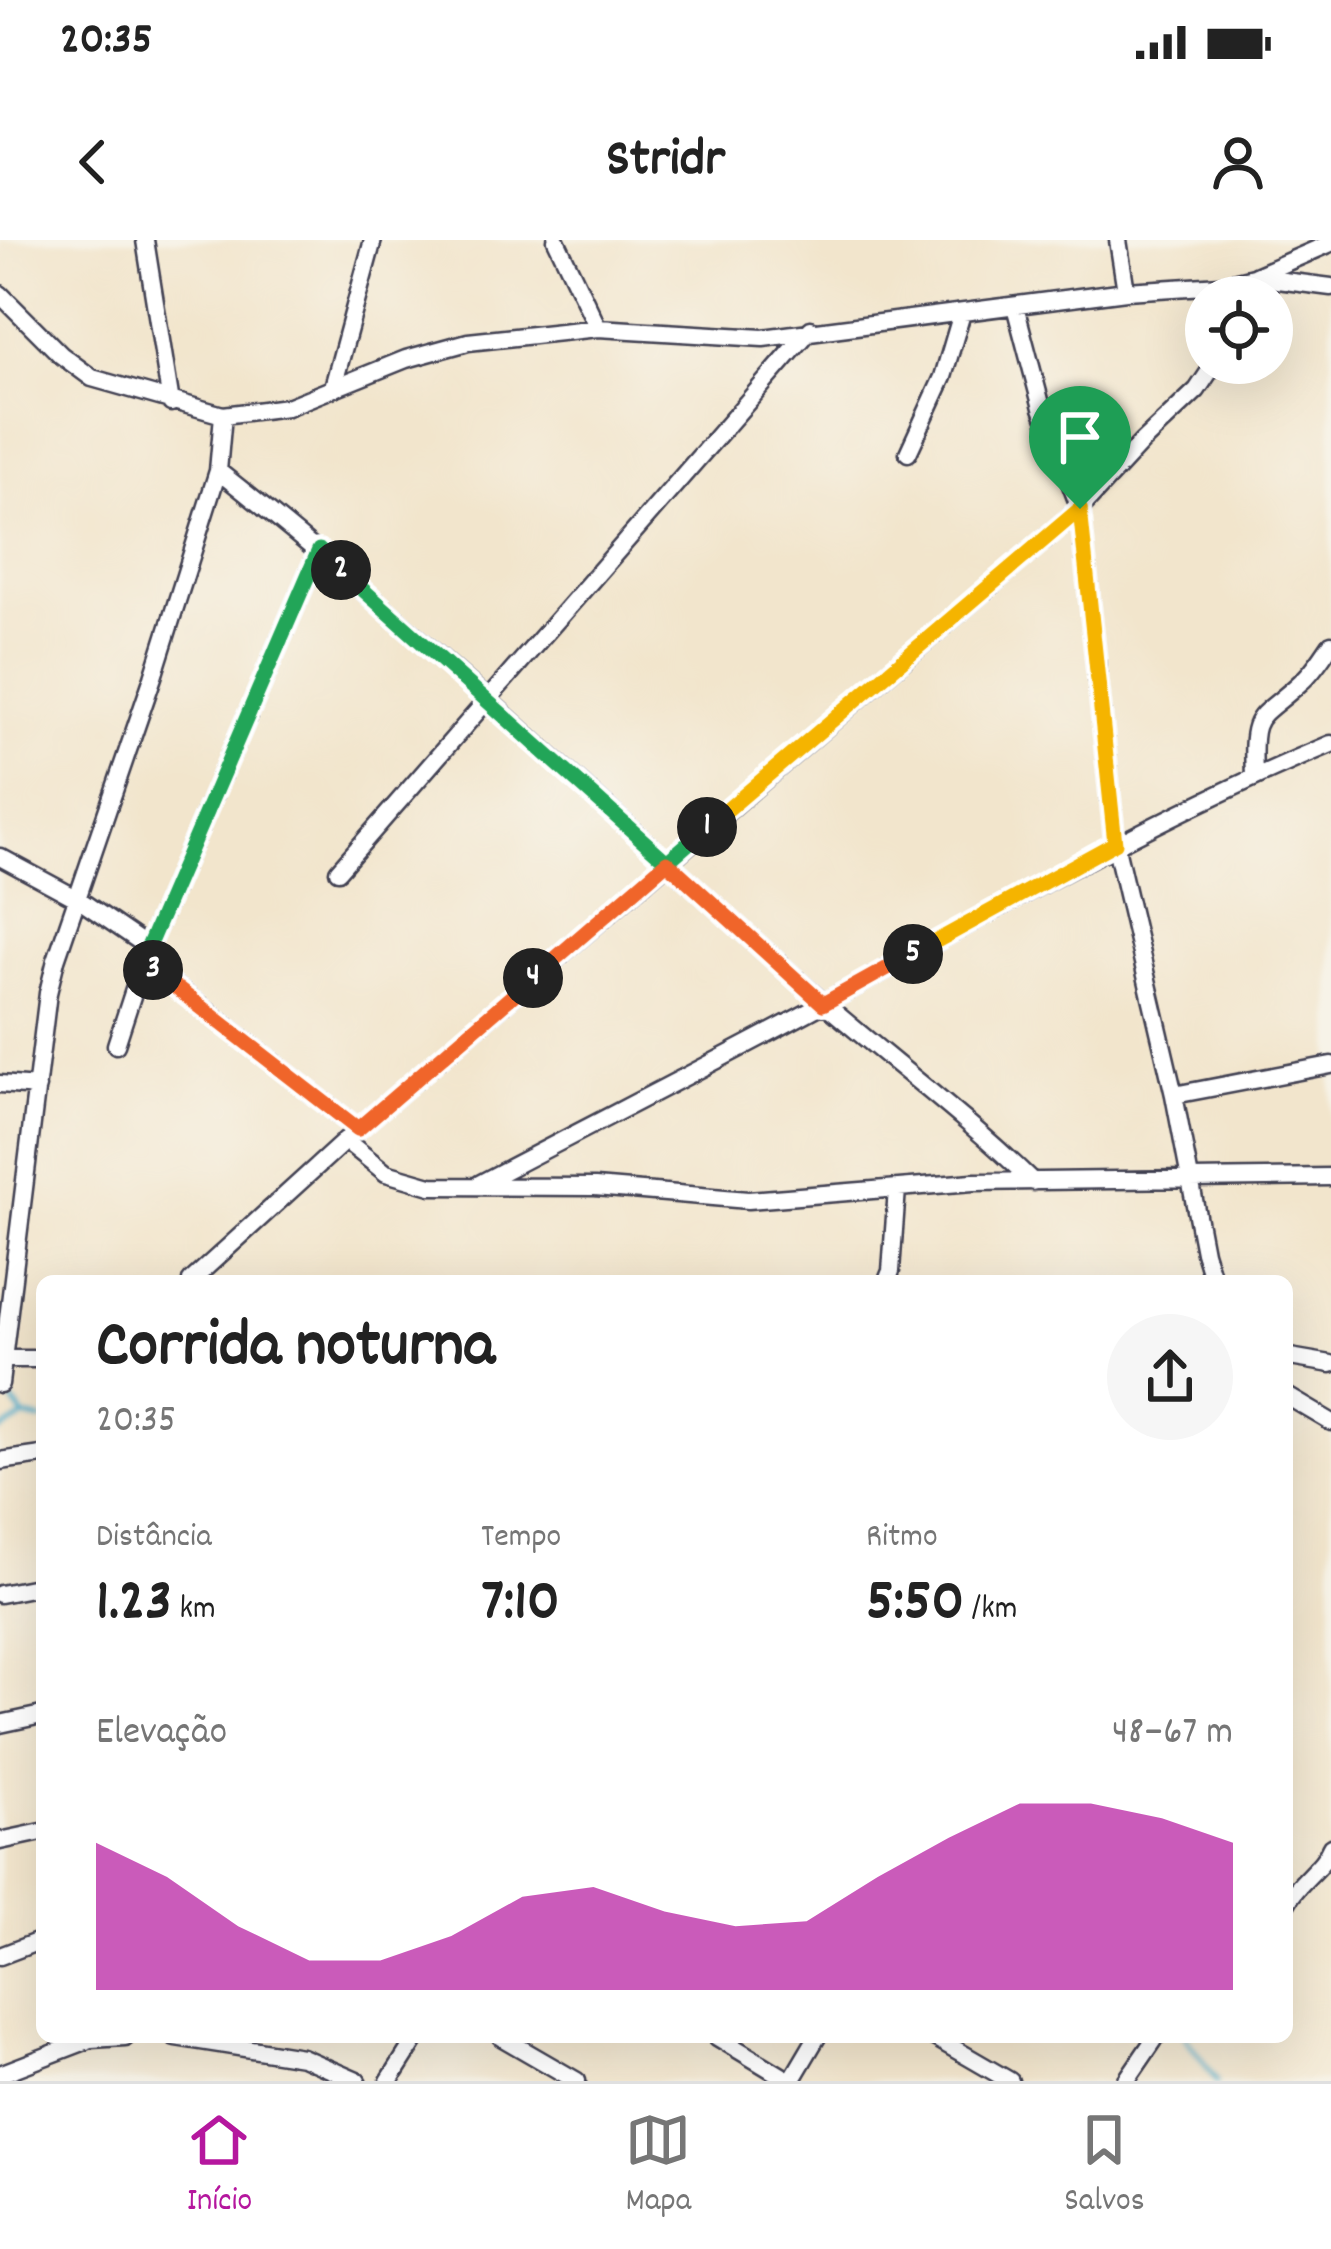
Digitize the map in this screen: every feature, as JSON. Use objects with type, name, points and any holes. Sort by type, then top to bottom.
[{"type":"street","points":[[146,240],[171,403]]},
{"type":"street","points":[[333,387],[373,240]]},
{"type":"street","points":[[556,240],[598,328]]},
{"type":"street","points":[[1118,240],[1126,291]]},
{"type":"street","points":[[1254,276],[1331,243]]},
{"type":"street","points":[[1293,282],[1331,287]]},
{"type":"street","points":[[0,294],[62,356],[92,378],[223,415],[287,407],[406,359],[468,342],[598,328],[763,338],[1126,291],[1185,291]]},
{"type":"street","points":[[1015,306],[1042,408],[1080,509],[1115,843],[1212,1275]]},
{"type":"street","points":[[908,453],[943,377],[962,313]]},
{"type":"street","points":[[338,872],[811,329]]},
{"type":"street","points":[[198,1275],[351,1134],[1080,509],[1201,384]]},
{"type":"street","points":[[0,1384],[4,1293],[48,993],[63,934],[154,677],[218,471],[223,415]]},
{"type":"street","points":[[218,471],[319,550],[823,1004],[983,1134],[1033,1182]]},
{"type":"street","points":[[116,1045],[146,955],[319,550]]},
{"type":"street","points":[[1254,776],[1252,741],[1257,722],[1267,707],[1303,681],[1331,644]]},
{"type":"street","points":[[479,1184],[823,1004],[1115,843],[1331,744]]},
{"type":"street","points":[[0,857],[78,899],[351,1134],[386,1172],[408,1180],[450,1187],[655,1190],[748,1200],[973,1182],[1331,1177]]},
{"type":"street","points":[[1174,1095],[1331,1065]]},
{"type":"street","points":[[0,1084],[37,1087]]},
{"type":"street","points":[[889,1275],[897,1189]]},
{"type":"street","points":[[4,1359],[36,1360]]},
{"type":"street","points":[[1293,1361],[1331,1364]]},
{"type":"street","points":[[1293,1400],[1331,1422]]},
{"type":"street","points":[[0,1461],[36,1456]]},
{"type":"street","points":[[0,1594],[36,1587]]},
{"type":"street","points":[[0,1724],[36,1716]]},
{"type":"street","points":[[0,1841],[36,1833]]},
{"type":"street","points":[[1296,1878],[1322,1863],[1331,1847]]},
{"type":"street","points":[[1296,1878],[1331,1874]]},
{"type":"street","points":[[0,1956],[36,1942]]},
{"type":"street","points":[[0,2074],[81,2043]]},
{"type":"street","points":[[213,2043],[302,2057],[358,2081]]},
{"type":"street","points":[[389,2081],[413,2043]]},
{"type":"street","points":[[511,2043],[577,2081]]},
{"type":"street","points":[[727,2043],[791,2081],[813,2043]]},
{"type":"street","points":[[944,2043],[1010,2081]]},
{"type":"street","points":[[1126,2081],[1152,2043]]},
{"type":"waterway","points":[[3,1388],[24,1417]]},
{"type":"waterway","points":[[24,1417],[36,1419]]},
{"type":"waterway","points":[[0,1431],[24,1417]]},
{"type":"waterway","points":[[1189,2043],[1217,2081]]},
{"type":"route","points":[[1080,509],[667,862],[319,550],[144,962],[358,1129],[667,862],[823,1004],[1115,843],[1080,509]]}]
